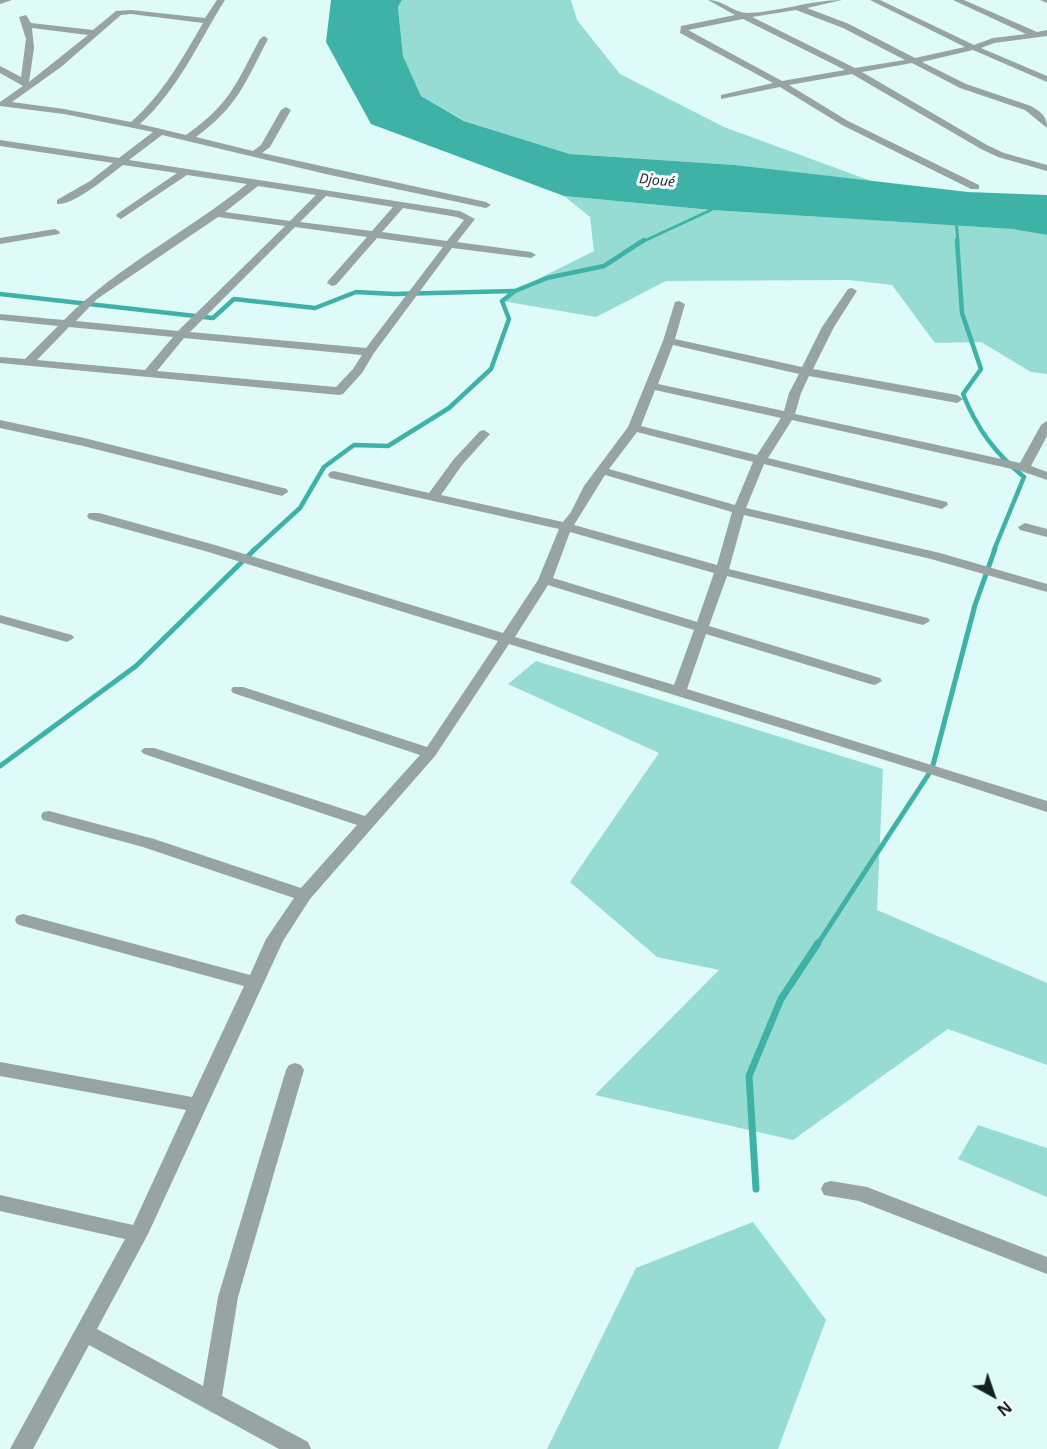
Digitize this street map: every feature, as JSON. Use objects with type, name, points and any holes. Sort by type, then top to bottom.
[{"type":"street","points":[[0,2],[8,0]]},
{"type":"street","points":[[134,124],[155,107],[169,89],[221,0]]},
{"type":"street","points":[[712,0],[853,71],[984,147],[1001,155],[1047,168]]},
{"type":"street","points":[[784,0],[846,26],[963,86],[1028,108],[1044,120]]},
{"type":"street","points":[[838,0],[692,25],[684,28],[683,32],[781,84],[845,123],[975,187]]},
{"type":"street","points":[[874,0],[951,39],[1047,80]]},
{"type":"street","points":[[957,0],[1047,40]]},
{"type":"street","points":[[2,102],[14,98],[27,84],[114,16],[127,12],[207,21]]},
{"type":"street","points":[[27,84],[30,64],[26,21],[94,33]]},
{"type":"street","points":[[724,97],[781,84],[957,53],[993,41],[1047,33]]},
{"type":"street","points":[[188,138],[206,125],[234,97],[264,39]]},
{"type":"street","points":[[0,69],[27,84]]},
{"type":"street","points":[[2,102],[63,110],[134,124],[423,193],[486,205]]},
{"type":"street","points":[[255,154],[265,147],[286,110]]},
{"type":"street","points":[[61,202],[93,183],[161,131]]},
{"type":"street","points":[[0,143],[470,217],[468,223],[369,352],[358,371],[339,391],[0,360]]},
{"type":"street","points":[[121,216],[185,172]]},
{"type":"street","points":[[28,362],[93,297],[216,214],[255,183]]},
{"type":"street","points":[[148,374],[182,333],[324,193]]},
{"type":"street","points":[[332,283],[400,205]]},
{"type":"street","points":[[216,214],[531,255]]},
{"type":"street","points":[[0,241],[55,232]]},
{"type":"street","points":[[678,693],[722,571],[739,510],[760,460],[788,417],[795,393],[828,327],[852,291]]},
{"type":"street","points":[[21,1449],[138,1234],[253,982],[275,939],[304,895],[430,753],[545,580],[566,527],[577,513],[590,486],[634,428],[669,340],[679,304]]},
{"type":"street","points":[[0,316],[369,352]]},
{"type":"street","points":[[669,340],[807,372],[957,399]]},
{"type":"street","points":[[652,386],[1024,468],[1047,476]]},
{"type":"street","points":[[0,424],[84,441],[282,492]]},
{"type":"street","points":[[634,428],[942,505]]},
{"type":"street","points":[[1024,468],[1046,429]]},
{"type":"street","points":[[432,498],[458,462],[484,434]]},
{"type":"street","points":[[603,471],[739,510],[935,556],[1047,588]]},
{"type":"street","points":[[334,475],[566,527],[722,571],[923,621]]},
{"type":"street","points":[[94,516],[210,548],[506,641],[932,769],[1047,807]]},
{"type":"street","points":[[1024,527],[1047,533]]},
{"type":"street","points":[[545,580],[875,681]]},
{"type":"street","points":[[0,619],[67,638]]},
{"type":"street","points":[[238,690],[430,753]]},
{"type":"street","points":[[149,751],[369,822]]},
{"type":"street","points":[[49,816],[148,843],[304,895]]},
{"type":"street","points":[[23,920],[253,982]]},
{"type":"street","points":[[0,1069],[197,1105]]},
{"type":"street","points":[[211,1401],[228,1297],[295,1070]]},
{"type":"street","points":[[831,1189],[860,1192],[1047,1266]]},
{"type":"street","points":[[0,1203],[138,1234]]},
{"type":"street","points":[[86,1333],[300,1449]]},
{"type":"shaded area","points":[[402,0],[571,0],[577,20],[620,74],[724,127],[874,182],[735,165],[570,154],[465,121],[421,96],[403,56],[398,7]]},
{"type":"shaded area","points":[[564,196],[711,210],[1013,229],[1047,235],[1047,374],[1031,372],[981,342],[935,343],[892,285],[849,280],[666,281],[596,317],[502,301],[530,283],[594,251],[590,217]]},
{"type":"shaded area","points":[[536,661],[883,769],[877,910],[1047,983],[1047,1065],[948,1029],[793,1140],[595,1095],[719,970],[657,957],[570,882],[659,753],[508,684]]},
{"type":"shaded area","points":[[978,1125],[1047,1148],[1047,1197],[958,1159]]},
{"type":"shaded area","points":[[753,1222],[826,1320],[778,1449],[547,1449],[636,1268]]},
{"type":"water","name":"Djoué","points":[[331,0],[402,0],[398,7],[403,56],[421,96],[464,121],[570,154],[735,165],[968,192],[1047,195],[1047,235],[1012,229],[711,210],[564,196],[371,124],[326,42]]},
{"type":"waterway","points":[[642,242],[711,210],[713,203]]},
{"type":"waterway","points":[[956,218],[958,242]]},
{"type":"waterway","points":[[254,550],[300,508],[324,467],[354,445],[388,446],[449,408],[491,369],[509,319],[502,301],[515,291],[547,278],[604,266],[644,240]]},
{"type":"waterway","points":[[957,240],[962,313],[981,369],[963,394],[988,440],[1024,477],[994,550]]},
{"type":"waterway","points":[[0,294],[213,318],[234,299],[315,308],[356,292],[394,294],[514,291]]},
{"type":"waterway","points":[[0,766],[136,666],[255,549]]},
{"type":"waterway","points":[[817,945],[932,769],[975,605],[995,549]]},
{"type":"waterway","points":[[756,1189],[749,1076],[781,999],[818,943]]}]
